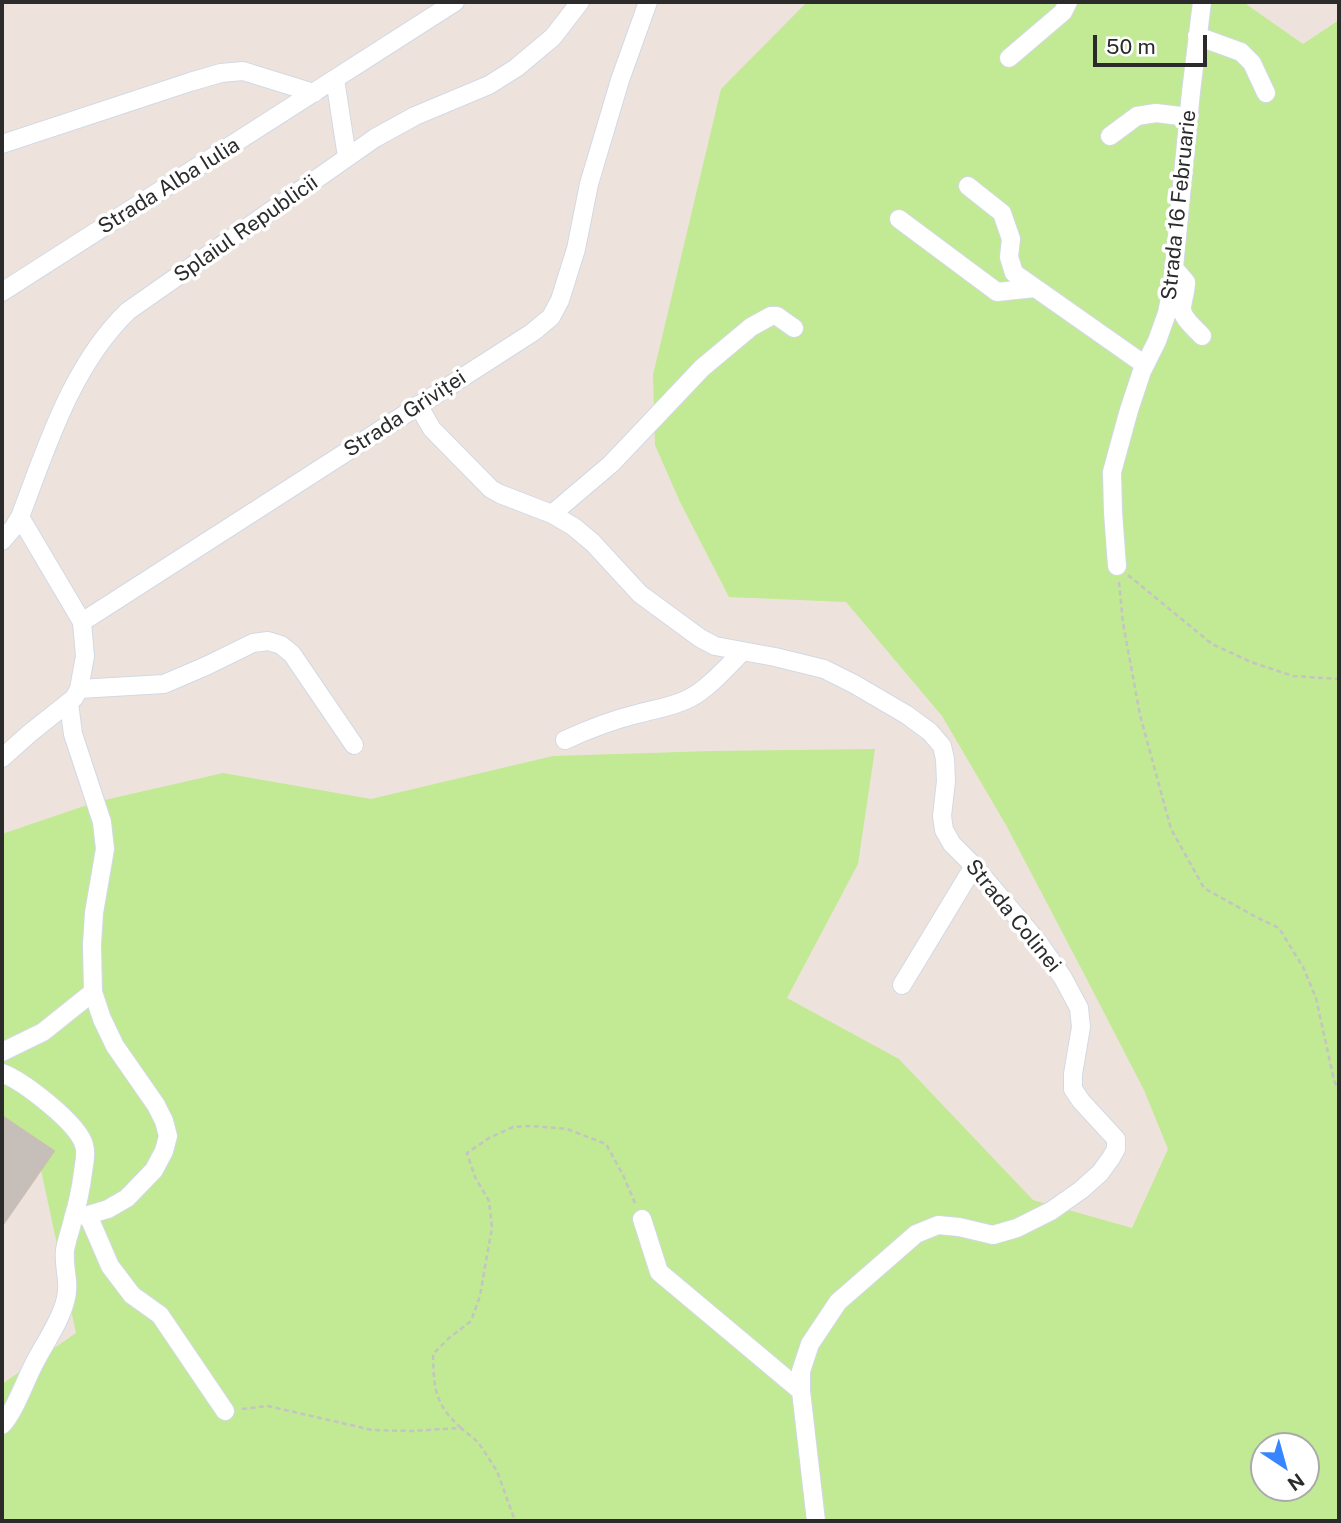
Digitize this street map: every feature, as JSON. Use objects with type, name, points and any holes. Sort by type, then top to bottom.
[{"type":"street","name":"Strada Alba Iulia","points":[[2,292],[455,2]]},
{"type":"street","name":"Splaiul Republicii","points":[[2,541],[20,517],[75,381],[97,345],[128,312],[375,138],[415,116],[489,85],[516,68],[553,37],[580,2]]},
{"type":"street","name":"Strada Griviței","points":[[82,622],[533,332],[551,317],[576,249],[589,184],[620,80],[648,2]]},
{"type":"street","points":[[1009,58],[1063,12],[1068,2]]},
{"type":"street","name":"Strada 16 Februarie","points":[[1117,566],[1112,512],[1112,472],[1129,410],[1167,313],[1172,288],[1202,2]]},
{"type":"street","points":[[1198,36],[1241,52],[1252,63],[1266,93]]},
{"type":"street","points":[[2,144],[221,73],[243,71],[314,93]]},
{"type":"street","points":[[335,79],[348,157]]},
{"type":"street","points":[[1110,136],[1137,116],[1156,113],[1188,117]]},
{"type":"street","points":[[968,186],[1002,214],[1011,239],[1009,257],[1014,273],[1145,365]]},
{"type":"street","points":[[899,219],[997,292],[1035,288]]},
{"type":"street","points":[[1174,268],[1186,282],[1182,310],[1185,318],[1202,336]]},
{"type":"street","points":[[552,514],[611,464],[696,375],[751,327],[771,316],[777,316],[794,328]]},
{"type":"street","name":"Strada Colinei","points":[[418,405],[432,429],[491,489],[552,514],[574,527],[593,543],[640,594],[700,638],[715,646],[824,669],[907,715],[930,732],[942,747],[945,759],[946,781],[942,816],[944,830],[952,844],[1038,942],[1063,978],[1079,1008],[1081,1027],[1073,1089],[1116,1139],[1116,1149],[1100,1173],[1051,1211],[1017,1228],[993,1235],[938,1225],[916,1234],[838,1302],[810,1344],[802,1371],[816,1521]]},
{"type":"street","points":[[20,517],[82,622],[85,656],[74,696],[73,734],[102,822],[105,849],[94,913],[93,992],[115,1046],[156,1105],[164,1121],[167,1136],[164,1151],[154,1170],[127,1198],[108,1209],[81,1216]]},
{"type":"street","points":[[2,758],[74,696],[164,684],[253,643],[268,641],[281,645],[292,654],[354,746]]},
{"type":"street","points":[[565,740],[589,729],[668,707],[692,697],[743,651]]},
{"type":"street","points":[[902,985],[974,866]]},
{"type":"street","points":[[2,1052],[43,1032],[93,992]]},
{"type":"street","points":[[2,1073],[13,1078],[60,1114],[74,1128],[86,1149],[81,1216],[65,1252],[65,1271],[69,1287],[61,1314],[2,1425]]},
{"type":"street","points":[[81,1216],[110,1266],[132,1295],[160,1315],[225,1411]]},
{"type":"street","points":[[642,1219],[659,1272],[802,1391]]},
{"type":"path","points":[[1117,566],[1212,644],[1251,662],[1293,676],[1339,679]]},
{"type":"path","points":[[1117,566],[1123,623],[1140,715],[1171,829],[1204,888],[1279,928],[1303,967],[1315,998],[1339,1092]]},
{"type":"path","points":[[515,1521],[497,1471],[478,1442],[446,1414],[434,1387],[433,1354],[471,1321],[480,1296],[492,1228],[489,1201],[475,1177],[467,1153],[489,1138],[513,1127],[567,1129],[606,1144],[642,1219]]},
{"type":"path","points":[[225,1411],[268,1406],[372,1430],[461,1428]]},
{"type":"green space","points":[[807,2],[1243,2],[1303,44],[1339,20],[1339,1521],[2,1521],[2,1384],[76,1333],[35,1142],[2,1145],[2,834],[96,802],[223,773],[371,799],[553,756],[875,749],[858,864],[787,998],[899,1059],[1033,1200],[1132,1228],[1168,1149],[1144,1090],[1006,825],[942,716],[846,602],[729,597],[680,502],[655,445],[653,375],[721,89]]},
{"type":"building","points":[[2,1116],[54,1151],[2,1226]]}]
